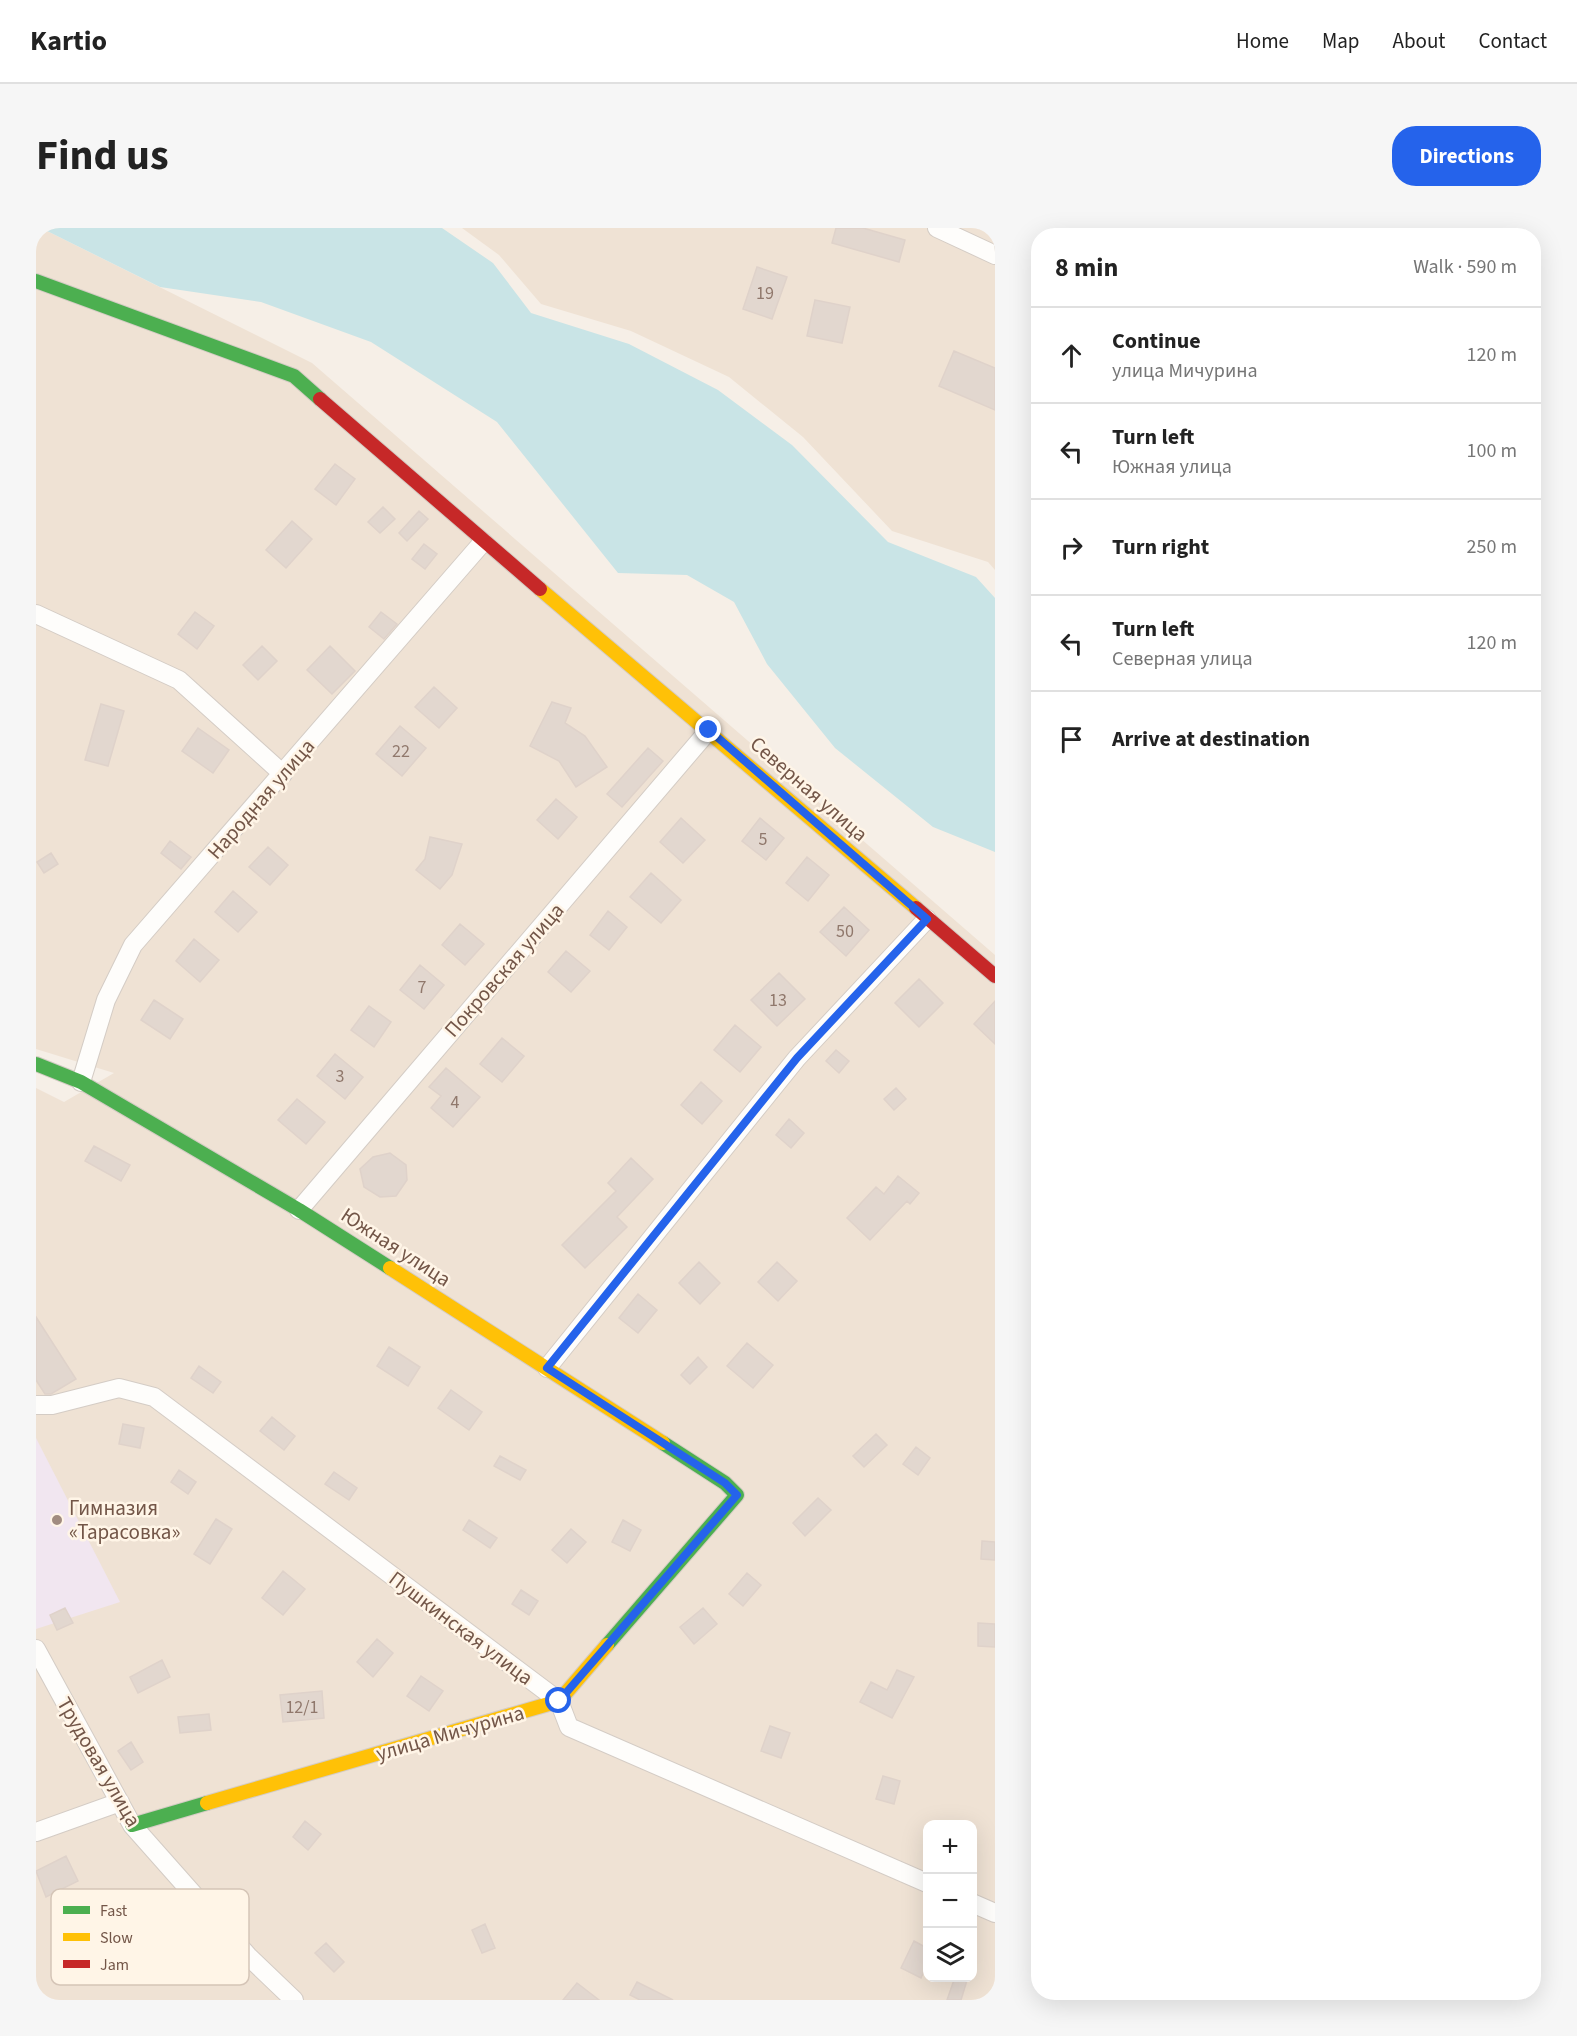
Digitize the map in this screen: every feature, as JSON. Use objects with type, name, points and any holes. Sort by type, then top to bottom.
[{"type":"street","points":[[937,228],[995,255]]},
{"type":"street","name":"Северная улица","points":[[36,281],[294,376],[483,542],[709,730],[995,976]]},
{"type":"street","name":"Народная улица","points":[[81,1082],[106,1000],[133,945],[483,542]]},
{"type":"street","points":[[36,614],[178,680],[283,774]]},
{"type":"street","name":"Покровская улица","points":[[299,1210],[709,730]]},
{"type":"street","points":[[547,1368],[797,1058],[927,919]]},
{"type":"street","name":"Южная улица","points":[[36,1064],[81,1082],[299,1210],[725,1483],[737,1495],[559,1701]]},
{"type":"street","name":"Пушкинская улица","points":[[36,1406],[52,1406],[119,1388],[154,1397],[559,1701],[569,1727],[923,1881]]},
{"type":"street","name":"Трудовая улица","points":[[36,1649],[132,1825],[189,1889]]},
{"type":"street","name":"улица Мичурина","points":[[132,1825],[559,1701]]},
{"type":"street","points":[[36,1832],[120,1802]]},
{"type":"street","points":[[977,1905],[995,1913]]},
{"type":"street","name":"Трудовая улица","points":[[249,1957],[294,2000]]},
{"type":"shaded area","points":[[36,228],[41,228],[312,363],[995,955],[995,2000],[36,2000],[36,1088],[64,1102],[114,1073],[36,1049]]},
{"type":"shaded area","points":[[462,228],[995,228],[995,570],[988,562],[892,531],[803,437],[729,377],[631,331],[541,304],[499,255]]},
{"type":"shaded area","name":"Гимназия «Тарасовка»","points":[[36,1438],[120,1602],[36,1629]]},
{"type":"water","points":[[41,228],[442,228],[493,263],[531,313],[629,344],[718,390],[792,445],[888,542],[976,577],[995,598],[995,852],[933,827],[835,748],[767,664],[734,602],[687,575],[618,573],[497,422],[371,342],[261,302],[160,287]]},
{"type":"building","points":[[836,228],[863,228],[905,240],[899,262],[832,243]]},
{"type":"building","points":[[757,267],[787,277],[772,319],[743,309]]},
{"type":"building","points":[[815,300],[850,307],[842,343],[807,336]]},
{"type":"building","points":[[954,351],[995,368],[995,410],[939,386]]},
{"type":"building","points":[[335,464],[355,479],[336,505],[315,489]]},
{"type":"building","points":[[383,507],[395,519],[380,533],[368,522]]},
{"type":"building","points":[[419,511],[428,519],[407,541],[399,533]]},
{"type":"building","points":[[292,521],[312,539],[286,568],[266,550]]},
{"type":"building","points":[[424,544],[437,554],[425,569],[412,559]]},
{"type":"building","points":[[195,612],[214,626],[197,649],[178,634]]},
{"type":"building","points":[[381,612],[397,624],[384,639],[369,627]]},
{"type":"building","points":[[262,646],[277,661],[258,680],[243,665]]},
{"type":"building","points":[[330,646],[355,671],[332,694],[307,670]]},
{"type":"building","points":[[434,687],[457,708],[439,728],[415,707]]},
{"type":"building","points":[[552,702],[571,708],[565,723],[585,736],[607,767],[576,787],[559,761],[530,746]]},
{"type":"building","points":[[101,704],[124,711],[108,766],[85,760]]},
{"type":"building","points":[[400,726],[426,748],[402,776],[376,754]]},
{"type":"building","points":[[198,728],[229,750],[213,773],[182,751]]},
{"type":"building","points":[[648,748],[663,761],[622,807],[607,794]]},
{"type":"building","points":[[556,799],[577,817],[558,839],[537,820]]},
{"type":"building","points":[[681,818],[705,840],[683,863],[660,842]]},
{"type":"building","points":[[760,818],[784,838],[766,860],[742,841]]},
{"type":"building","points":[[430,837],[462,844],[452,875],[440,889],[416,870],[425,859]]},
{"type":"building","points":[[170,841],[191,857],[181,869],[161,853]]},
{"type":"building","points":[[268,847],[288,865],[270,885],[249,867]]},
{"type":"building","points":[[51,853],[58,864],[44,873],[37,862]]},
{"type":"building","points":[[807,857],[829,875],[808,901],[786,883]]},
{"type":"building","points":[[651,873],[681,900],[661,923],[630,897]]},
{"type":"building","points":[[233,891],[257,912],[238,932],[215,912]]},
{"type":"building","points":[[844,907],[869,930],[846,956],[820,932]]},
{"type":"building","points":[[608,911],[627,927],[609,950],[590,935]]},
{"type":"building","points":[[460,924],[484,944],[465,965],[442,945]]},
{"type":"building","points":[[194,939],[219,960],[200,982],[176,961]]},
{"type":"building","points":[[566,951],[590,971],[571,992],[548,972]]},
{"type":"building","points":[[420,965],[444,985],[424,1009],[400,990]]},
{"type":"building","points":[[779,973],[805,999],[777,1026],[751,1000]]},
{"type":"building","points":[[919,979],[943,1003],[919,1027],[895,1003]]},
{"type":"building","points":[[154,1000],[183,1019],[170,1039],[141,1020]]},
{"type":"building","points":[[995,1001],[995,1044],[974,1024]]},
{"type":"building","points":[[369,1006],[391,1022],[374,1047],[351,1030]]},
{"type":"building","points":[[735,1025],[761,1047],[740,1072],[714,1050]]},
{"type":"building","points":[[502,1038],[524,1056],[502,1082],[480,1064]]},
{"type":"building","points":[[836,1050],[849,1061],[839,1073],[826,1061]]},
{"type":"building","points":[[335,1054],[363,1077],[345,1099],[317,1076]]},
{"type":"building","points":[[446,1068],[480,1097],[453,1127],[431,1108],[441,1096],[429,1087]]},
{"type":"building","points":[[701,1082],[722,1101],[702,1124],[681,1105]]},
{"type":"building","points":[[896,1088],[906,1099],[894,1110],[884,1099]]},
{"type":"building","points":[[297,1099],[325,1122],[306,1144],[278,1120]]},
{"type":"building","points":[[789,1119],[804,1133],[791,1148],[776,1135]]},
{"type":"building","points":[[94,1146],[130,1165],[121,1181],[85,1161]]},
{"type":"building","points":[[390,1153],[406,1165],[407,1180],[396,1196],[380,1197],[364,1187],[360,1169],[373,1157]]},
{"type":"building","points":[[631,1158],[653,1179],[617,1217],[627,1227],[585,1268],[562,1245],[616,1191],[608,1183]]},
{"type":"building","points":[[898,1176],[919,1193],[910,1204],[907,1201],[870,1240],[847,1218],[876,1187],[884,1194]]},
{"type":"building","points":[[699,1262],[720,1283],[700,1304],[679,1283]]},
{"type":"building","points":[[777,1262],[797,1281],[778,1301],[758,1282]]},
{"type":"building","points":[[638,1294],[657,1310],[638,1333],[619,1318]]},
{"type":"building","points":[[36,1317],[76,1379],[51,1394],[45,1394],[36,1380]]},
{"type":"building","points":[[747,1343],[773,1365],[753,1388],[727,1366]]},
{"type":"building","points":[[389,1347],[420,1367],[408,1386],[377,1366]]},
{"type":"building","points":[[698,1357],[707,1367],[690,1384],[681,1375]]},
{"type":"building","points":[[199,1366],[221,1382],[213,1393],[191,1378]]},
{"type":"building","points":[[451,1390],[482,1412],[469,1430],[438,1408]]},
{"type":"building","points":[[272,1417],[295,1436],[284,1450],[260,1431]]},
{"type":"building","points":[[123,1424],[144,1428],[140,1448],[119,1444]]},
{"type":"building","points":[[876,1434],[887,1445],[864,1467],[853,1456]]},
{"type":"building","points":[[916,1447],[930,1458],[918,1475],[903,1464]]},
{"type":"building","points":[[500,1456],[526,1470],[520,1480],[494,1466]]},
{"type":"building","points":[[179,1470],[196,1482],[188,1494],[171,1482]]},
{"type":"building","points":[[334,1472],[357,1488],[349,1500],[325,1484]]},
{"type":"building","points":[[818,1498],[831,1510],[805,1536],[793,1523]]},
{"type":"building","points":[[216,1519],[232,1529],[210,1564],[194,1554]]},
{"type":"building","points":[[469,1520],[497,1538],[490,1548],[463,1530]]},
{"type":"building","points":[[623,1520],[641,1530],[630,1551],[612,1542]]},
{"type":"building","points":[[571,1529],[586,1542],[567,1563],[552,1550]]},
{"type":"building","points":[[982,1541],[995,1542],[995,1560],[981,1559]]},
{"type":"building","points":[[283,1571],[305,1589],[283,1615],[262,1598]]},
{"type":"building","points":[[747,1573],[761,1585],[743,1606],[729,1594]]},
{"type":"building","points":[[521,1590],[538,1601],[529,1615],[512,1604]]},
{"type":"building","points":[[65,1608],[73,1623],[57,1630],[50,1615]]},
{"type":"building","points":[[703,1608],[717,1624],[694,1644],[680,1627]]},
{"type":"building","points":[[978,1623],[995,1624],[995,1647],[978,1646]]},
{"type":"building","points":[[377,1639],[393,1653],[373,1677],[357,1662]]},
{"type":"building","points":[[162,1660],[170,1677],[138,1693],[130,1677]]},
{"type":"building","points":[[897,1670],[914,1677],[892,1718],[860,1702],[871,1682],[887,1690]]},
{"type":"building","points":[[421,1676],[443,1691],[429,1711],[407,1696]]},
{"type":"building","points":[[322,1691],[324,1718],[283,1722],[280,1695]]},
{"type":"building","points":[[209,1714],[211,1730],[180,1733],[178,1717]]},
{"type":"building","points":[[770,1726],[790,1733],[781,1758],[761,1751]]},
{"type":"building","points":[[131,1742],[143,1762],[131,1770],[118,1751]]},
{"type":"building","points":[[883,1776],[900,1781],[894,1804],[876,1799]]},
{"type":"building","points":[[305,1821],[321,1834],[308,1850],[293,1837]]},
{"type":"building","points":[[66,1856],[78,1881],[62,1889],[51,1889],[51,1894],[46,1897],[36,1871]]},
{"type":"building","points":[[485,1924],[495,1948],[482,1953],[472,1930]]},
{"type":"building","points":[[914,1941],[923,1946],[921,1978],[901,1968]]},
{"type":"building","points":[[326,1943],[344,1962],[334,1972],[315,1953]]},
{"type":"building","points":[[637,1982],[673,2000],[640,2000],[630,1995]]},
{"type":"building","points":[[953,1982],[966,1982],[961,2000],[947,2000]]},
{"type":"building","points":[[577,1983],[599,2000],[563,2000]]},
{"type":"traffic: fast","points":[[36,281],[294,376],[320,399]]},
{"type":"traffic: fast","points":[[36,1064],[81,1082],[299,1210],[390,1268]]},
{"type":"traffic: fast","points":[[607,1645],[737,1495],[725,1483],[663,1443]]},
{"type":"traffic: fast","points":[[132,1825],[207,1803]]},
{"type":"traffic: slow","points":[[540,589],[916,908]]},
{"type":"traffic: slow","points":[[390,1268],[663,1443]]},
{"type":"traffic: slow","points":[[207,1803],[559,1701],[607,1645]]},
{"type":"traffic: jam","points":[[320,399],[540,589]]},
{"type":"traffic: jam","points":[[916,908],[995,976]]},
{"type":"place","name":"Гимназия «Тарасовка»","points":[[57,1520]]},
{"type":"route","points":[[559,1701],[737,1495],[725,1483],[547,1368],[797,1058],[927,919],[709,730]]}]
